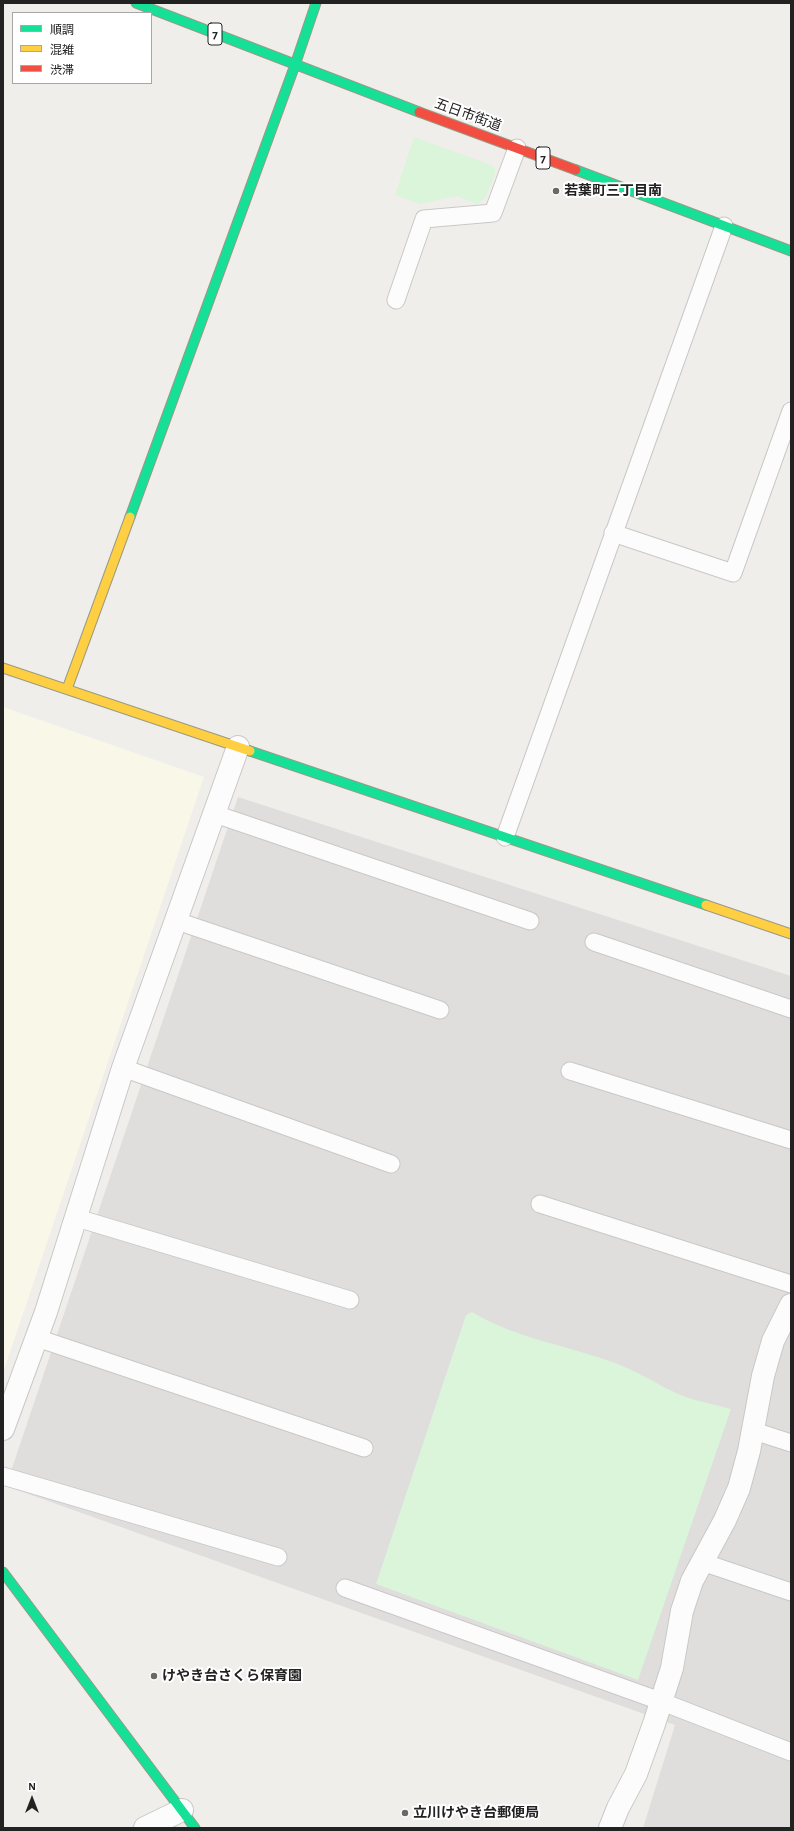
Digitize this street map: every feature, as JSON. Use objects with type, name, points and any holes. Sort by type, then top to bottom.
[{"type":"street","name":"五日市街道","points":[[136,3],[295,65],[791,251]]},
{"type":"street","points":[[67,690],[295,65],[316,3]]},
{"type":"street","points":[[3,668],[791,934]]},
{"type":"street","points":[[3,1429],[37,1338],[77,1218],[123,1068],[238,747]]},
{"type":"street","points":[[610,1828],[643,1754],[672,1668],[682,1611],[692,1581],[725,1520],[738,1488],[754,1431],[763,1376],[773,1341],[791,1305]]},
{"type":"street","points":[[3,1572],[195,1828]]},
{"type":"street","points":[[145,1828],[182,1810]]},
{"type":"lane","points":[[396,300],[424,219],[493,213],[517,148]]},
{"type":"lane","points":[[505,837],[724,226]]},
{"type":"lane","points":[[613,533],[734,573],[791,411]]},
{"type":"lane","points":[[215,814],[530,920]]},
{"type":"lane","points":[[177,920],[440,1010]]},
{"type":"lane","points":[[594,942],[791,1009]]},
{"type":"lane","points":[[123,1068],[391,1164]]},
{"type":"lane","points":[[570,1071],[791,1140]]},
{"type":"lane","points":[[540,1204],[791,1284]]},
{"type":"lane","points":[[77,1218],[350,1300]]},
{"type":"lane","points":[[37,1338],[364,1448]]},
{"type":"lane","points":[[754,1431],[791,1444]]},
{"type":"lane","points":[[3,1476],[278,1557]]},
{"type":"lane","points":[[702,1562],[791,1592]]},
{"type":"lane","points":[[345,1588],[660,1701],[791,1752]]},
{"type":"shaded area","points":[[3,707],[204,777],[3,1373]]},
{"type":"shaded area","points":[[238,797],[791,976],[791,1828],[643,1828],[675,1725],[6,1486]]},
{"type":"green space","points":[[414,137],[491,165],[496,170],[486,197],[477,204],[456,196],[420,204],[395,195]]},
{"type":"green space","points":[[472,1312],[488,1321],[523,1335],[621,1365],[670,1390],[697,1401],[731,1409],[638,1680],[376,1584],[466,1315]]},
{"type":"traffic: fast","points":[[136,3],[419,112]]},
{"type":"traffic: fast","points":[[130,517],[295,65],[316,3]]},
{"type":"traffic: fast","points":[[576,170],[791,251]]},
{"type":"traffic: fast","points":[[250,751],[706,905]]},
{"type":"traffic: fast","points":[[3,1572],[195,1828]]},
{"type":"traffic: slow","points":[[67,689],[130,517]]},
{"type":"traffic: slow","points":[[3,668],[250,751]]},
{"type":"traffic: slow","points":[[706,905],[791,934]]},
{"type":"traffic: jam","points":[[419,112],[576,170]]},
{"type":"place","name":"若葉町三丁目南","points":[[556,191]]},
{"type":"place","name":"けやき台さくら保育園","points":[[154,1676]]},
{"type":"place","name":"立川けやき台郵便局","points":[[405,1813]]}]
